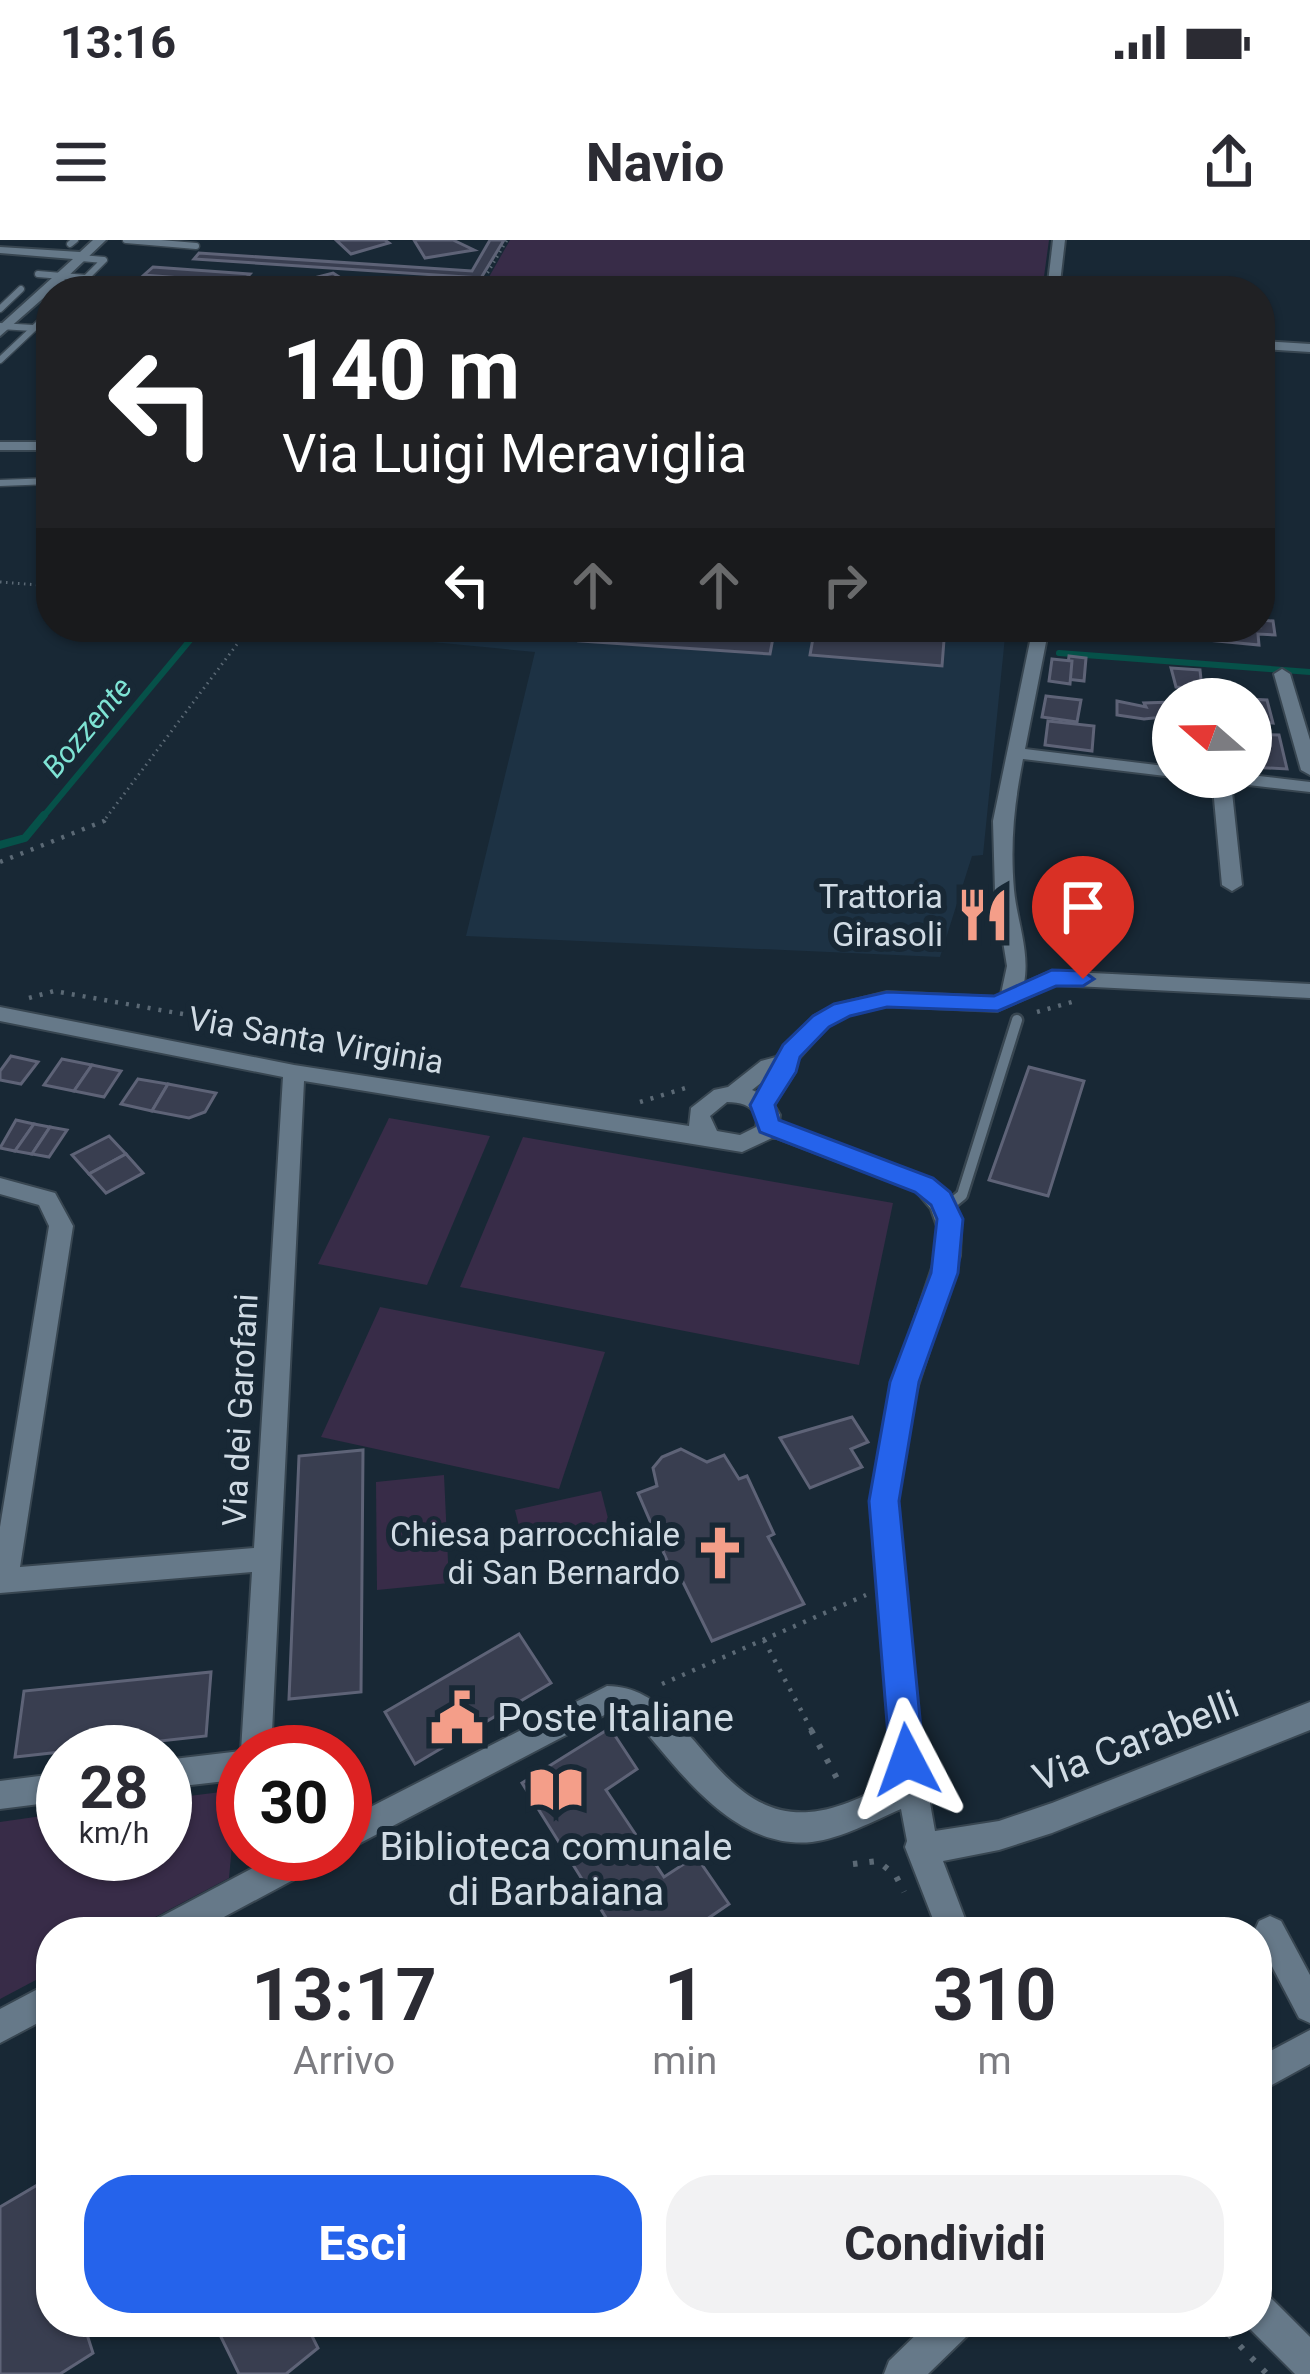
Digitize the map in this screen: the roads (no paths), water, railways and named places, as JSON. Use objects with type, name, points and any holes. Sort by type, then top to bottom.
[{"type":"street","points":[[60,276],[100,240]]},
{"type":"street","points":[[1055,276],[1059,240]]},
{"type":"street","points":[[0,250],[82,257]]},
{"type":"street","points":[[2,328],[36,298]]},
{"type":"street","points":[[1275,346],[1310,348]]},
{"type":"street","points":[[0,446],[36,446]]},
{"type":"street","points":[[1011,997],[1016,966],[1005,892],[1003,815],[1038,642]]},
{"type":"street","points":[[1282,674],[1310,770]]},
{"type":"street","points":[[1015,753],[1152,769]]},
{"type":"street","points":[[1272,783],[1310,787]]},
{"type":"street","points":[[1224,798],[1232,885]]},
{"type":"street","points":[[1016,966],[1052,978],[1310,991]]},
{"type":"street","points":[[783,1062],[784,1072],[765,1115],[762,1136],[744,1144],[710,1137],[699,1124],[704,1105],[734,1094],[768,1066],[783,1062],[821,1022],[864,1003],[887,999],[986,1004],[1052,978]]},
{"type":"street","name":"Via Santa Virginia","points":[[8,1007],[294,1072],[564,1117],[704,1105]]},
{"type":"street","name":"Via dei Garofani","points":[[258,1725],[294,1072]]},
{"type":"street","points":[[734,1094],[765,1115],[924,1185],[946,1208],[951,1228],[948,1256],[904,1382],[884,1501],[908,1791],[920,1847],[948,1917]]},
{"type":"street","name":"Via Santa Virginia","points":[[627,1112],[710,1137]]},
{"type":"street","points":[[0,1186],[44,1196],[57,1207],[61,1226],[3,1580],[268,1559]]},
{"type":"street","points":[[372,1822],[608,1699],[626,1699],[644,1708],[728,1797],[763,1821],[790,1829],[818,1826],[908,1791]]},
{"type":"street","name":"Via Carabelli","points":[[920,1847],[944,1849],[1049,1817],[1310,1716]]},
{"type":"street","points":[[0,1795],[36,1790]]},
{"type":"street","points":[[187,1917],[241,1881]]},
{"type":"street","points":[[1272,1936],[1310,2007]]},
{"type":"street","points":[[0,2027],[36,2007]]},
{"type":"street","points":[[1272,2068],[1310,2046]]},
{"type":"street","points":[[1272,2325],[1310,2363]]},
{"type":"street","points":[[902,2374],[940,2337]]},
{"type":"lane","points":[[127,240],[196,246]]},
{"type":"lane","points":[[82,257],[104,260],[88,276]]},
{"type":"lane","points":[[38,274],[46,276]]},
{"type":"lane","points":[[0,308],[21,290]]},
{"type":"lane","points":[[0,360],[36,325]]},
{"type":"lane","points":[[2,328],[33,328]]},
{"type":"lane","points":[[0,483],[36,482]]},
{"type":"lane","points":[[946,1208],[962,1195],[1017,1020]]},
{"type":"waterway","name":"Bozzente","points":[[42,818],[189,642]]},
{"type":"waterway","name":"Bozzente","points":[[1059,653],[1310,672]]},
{"type":"waterway","name":"Bozzente","points":[[0,845],[25,838],[44,815]]},
{"type":"place","name":"Trattoria Girasoli","points":[[983,915]]},
{"type":"place","name":"Chiesa parrocchiale di San Bernardo","points":[[720,1553]]},
{"type":"place","name":"Poste Italiane","points":[[457,1718]]},
{"type":"place","name":"Biblioteca comunale di Barbaiana","points":[[556,1789]]}]
